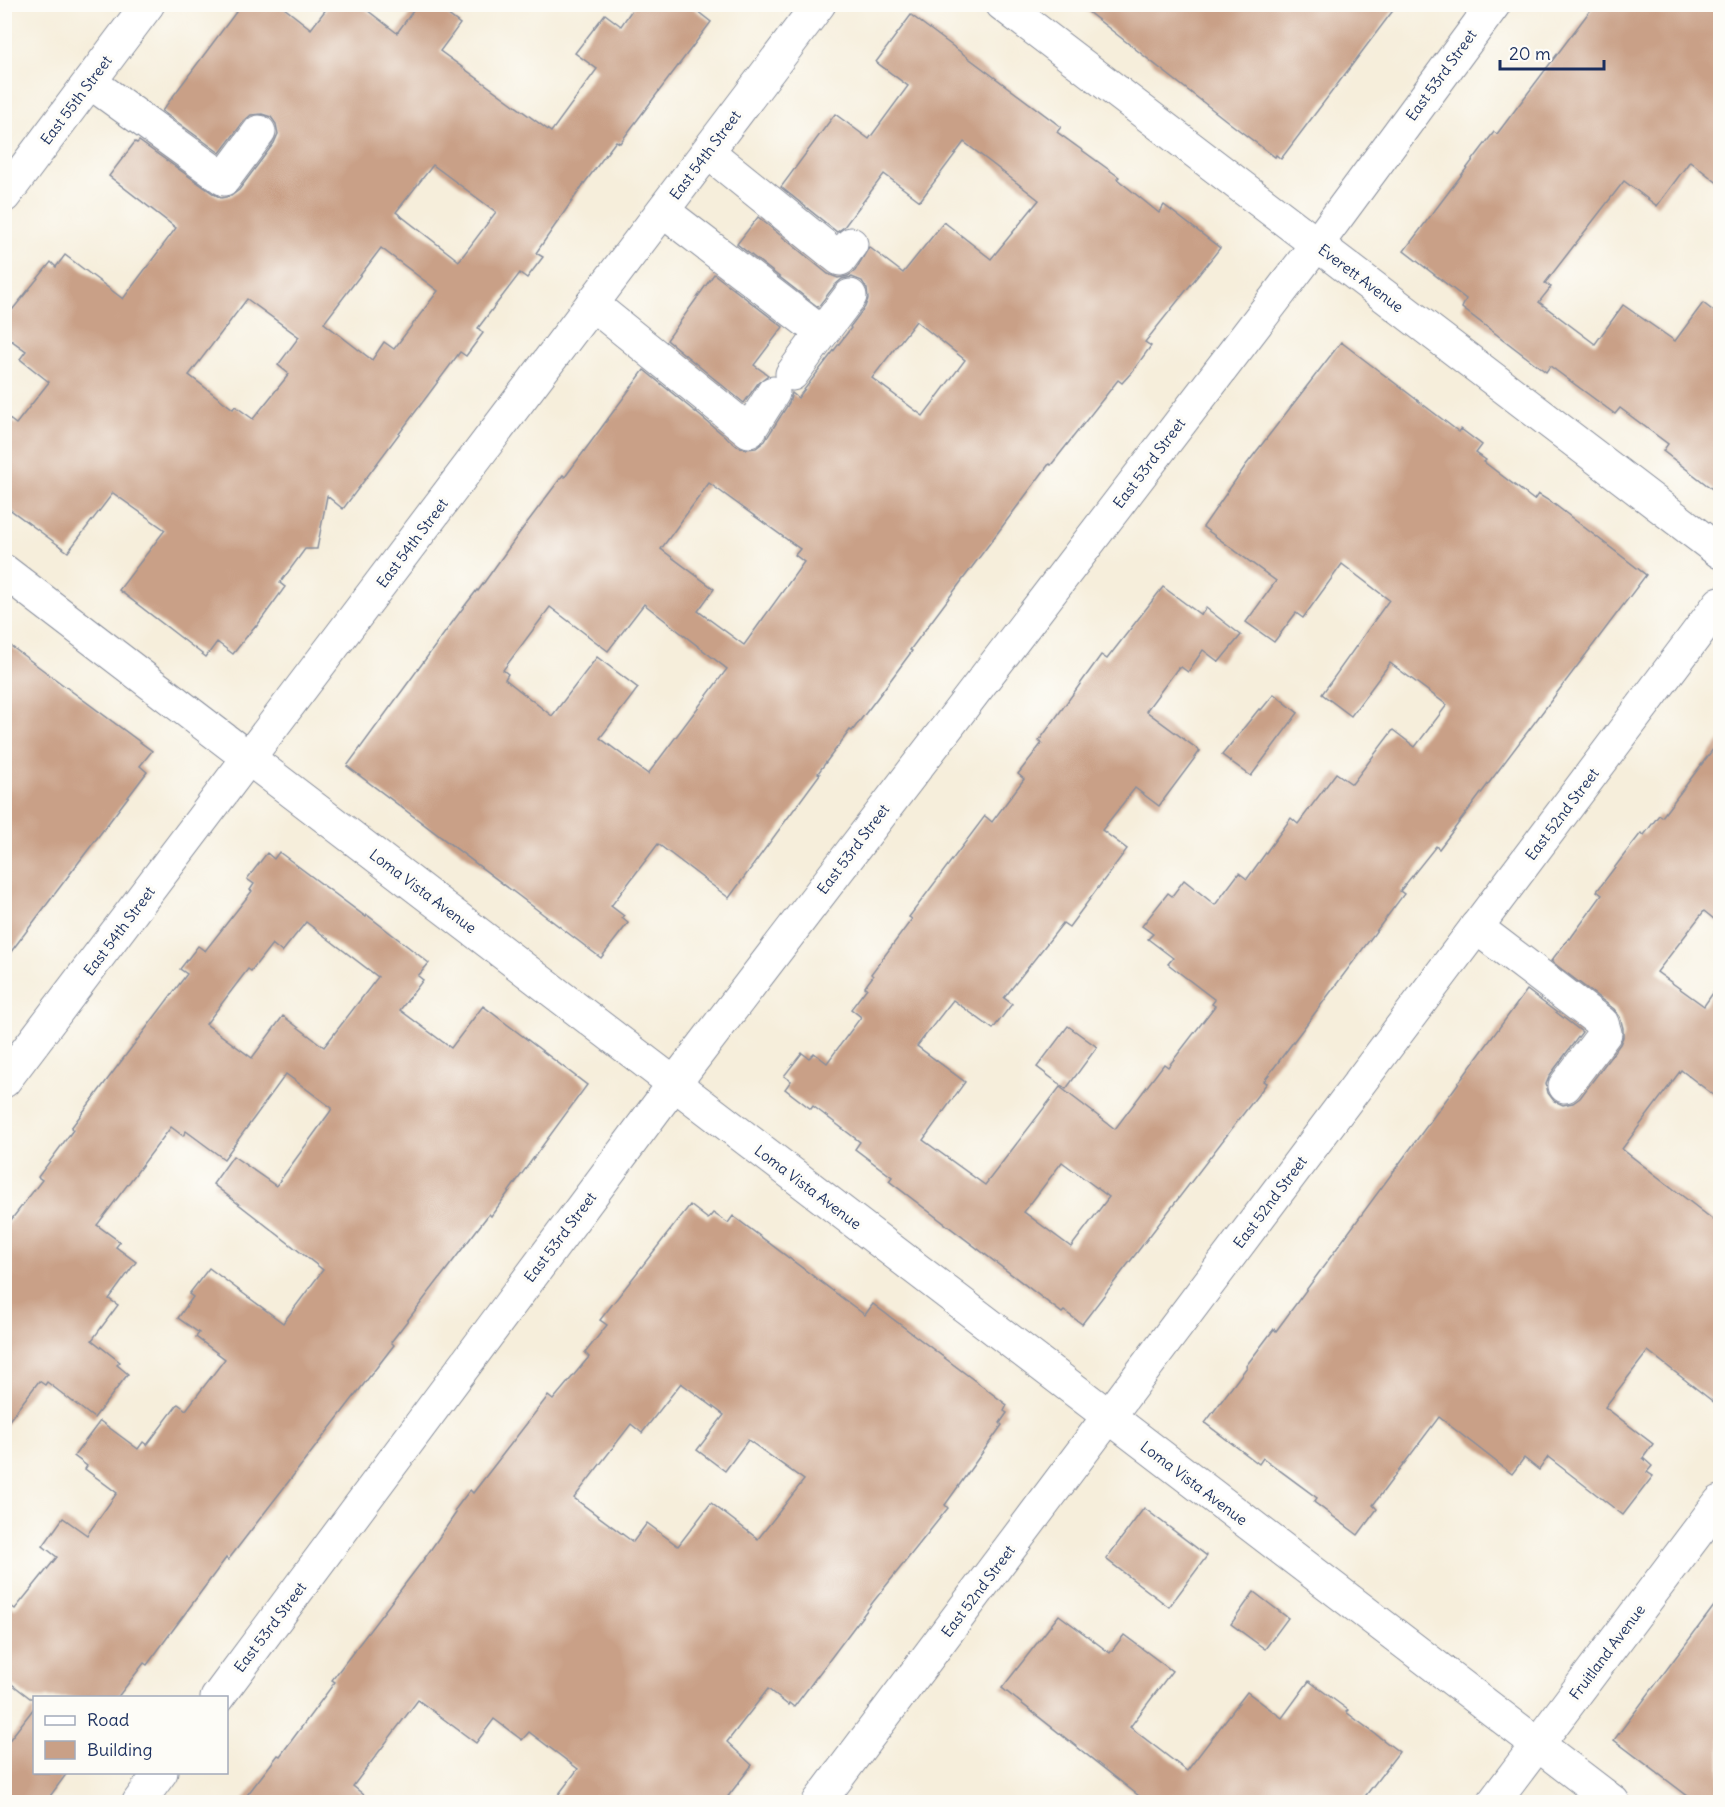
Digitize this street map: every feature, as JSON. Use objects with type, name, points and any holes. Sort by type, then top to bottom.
[{"type":"street","name":"East 55th Street","points":[[4,195],[148,4]]},
{"type":"street","name":"East 54th Street","points":[[4,1081],[819,4]]},
{"type":"street","name":"Everett Avenue","points":[[1002,4],[1720,552]]},
{"type":"street","name":"East 53rd Street","points":[[218,1696],[674,1084],[1317,244],[1494,4]]},
{"type":"street","points":[[90,82],[224,179],[259,132]]},
{"type":"street","points":[[708,152],[840,259],[851,244]]},
{"type":"street","points":[[663,211],[822,333]]},
{"type":"street","points":[[592,304],[749,431],[850,296]]},
{"type":"street","name":"Loma Vista Avenue","points":[[4,571],[1613,1803]]},
{"type":"street","name":"East 52nd Street","points":[[819,1803],[1720,603]]},
{"type":"street","points":[[1476,927],[1602,1023],[1605,1033],[1566,1086]]},
{"type":"street","name":"Fruitland Avenue","points":[[1494,1803],[1720,1503]]},
{"type":"street","points":[[139,1803],[160,1774]]},
{"type":"building","points":[[242,4],[279,4],[311,29],[330,4],[359,4],[397,33],[418,4],[434,4],[460,24],[440,51],[551,132],[597,69],[575,53],[605,14],[621,26],[636,4],[688,4],[711,22],[620,143],[616,141],[583,185],[536,253],[543,257],[527,278],[520,273],[478,328],[483,333],[466,356],[460,352],[343,509],[327,496],[317,549],[305,549],[280,583],[285,587],[256,627],[233,654],[217,642],[206,657],[119,590],[165,530],[113,493],[68,552],[4,505],[4,415],[16,424],[49,382],[20,359],[26,351],[4,335],[4,320],[51,262],[56,267],[65,255],[123,299],[176,228],[109,176],[135,142],[139,141],[214,194],[221,198],[231,196],[239,190],[274,143],[278,134],[276,124],[271,117],[262,114],[251,115],[220,153],[162,111]],"holes":[[[433,165],[496,212],[459,261],[396,212]],[[381,248],[438,291],[394,349],[384,342],[372,360],[324,323]],[[247,299],[299,337],[278,365],[289,374],[253,419],[235,406],[233,409],[189,375]]]},
{"type":"building","points":[[1078,4],[1398,4],[1281,159],[1276,155],[1275,157],[1231,124]]},
{"type":"building","points":[[1595,4],[1720,4],[1720,185],[1690,161],[1657,206],[1624,181],[1545,283],[1551,287],[1539,302],[1595,344],[1623,305],[1675,341],[1703,303],[1720,316],[1720,495],[1663,451],[1668,444],[1620,408],[1615,414],[1550,366],[1546,372],[1462,308],[1466,299],[1404,251],[1494,132],[1497,134]]},
{"type":"building","points":[[911,15],[1061,127],[1057,132],[1119,177],[1117,179],[1159,213],[1164,205],[1220,248],[1145,342],[1151,346],[1132,372],[1122,383],[1118,380],[1051,465],[1049,464],[910,650],[912,651],[878,697],[818,773],[820,774],[729,898],[658,844],[611,906],[624,916],[622,918],[628,923],[601,958],[347,766],[523,528],[563,475],[565,477],[644,370],[737,446],[746,449],[756,448],[765,441],[789,403],[792,393],[798,398],[851,328],[868,299],[867,289],[862,281],[852,277],[842,279],[818,307],[737,244],[758,217],[828,274],[838,278],[848,276],[855,271],[869,247],[903,273],[944,222],[991,259],[1039,200],[964,142],[920,201],[884,174],[844,227],[837,232],[781,187],[835,114],[869,139],[908,86],[876,62]],"holes":[[[916,321],[965,360],[923,416],[872,378]],[[709,483],[800,549],[795,555],[804,562],[744,645],[698,611],[714,589],[661,549]],[[644,604],[727,669],[648,774],[600,738],[638,688],[597,657],[552,716],[505,679],[508,674],[503,670],[550,607],[608,651]]]},
{"type":"building","points":[[714,274],[783,327],[754,365],[768,375],[758,383],[744,403],[667,340]]},
{"type":"building","points":[[1341,342],[1459,432],[1461,429],[1482,445],[1476,453],[1486,460],[1484,462],[1534,500],[1538,494],[1554,504],[1646,575],[1439,849],[1436,846],[1400,891],[1404,894],[1264,1081],[1267,1083],[1082,1324],[1064,1311],[1062,1313],[889,1181],[892,1177],[855,1149],[860,1142],[813,1106],[811,1109],[785,1089],[791,1081],[784,1076],[802,1053],[809,1058],[814,1053],[827,1063],[861,1017],[851,1009],[867,988],[865,987],[873,976],[871,974],[912,919],[909,917],[985,816],[992,822],[1024,779],[1018,774],[1042,743],[1039,741],[1101,655],[1107,659],[1163,587],[1201,615],[1206,608],[1241,635],[1219,662],[1203,650],[1188,672],[1181,667],[1178,668],[1146,711],[1200,751],[1159,806],[1135,788],[1102,830],[1127,849],[1069,927],[1063,923],[1004,998],[1012,1004],[993,1029],[953,1000],[917,1046],[965,1082],[923,1140],[985,1185],[1060,1087],[1115,1129],[1164,1064],[1168,1067],[1215,1006],[1212,1004],[1215,1000],[1168,964],[1173,958],[1148,939],[1153,934],[1142,926],[1168,893],[1172,896],[1184,880],[1215,905],[1239,873],[1247,879],[1291,818],[1298,824],[1336,773],[1352,784],[1393,730],[1415,747],[1447,705],[1390,663],[1351,716],[1322,694],[1389,600],[1342,564],[1303,618],[1296,613],[1274,642],[1246,622],[1276,581],[1203,527],[1246,465]],"holes":[[[1062,1162],[1109,1197],[1071,1247],[1024,1212]]]},
{"type":"building","points":[[4,641],[152,751],[140,766],[147,772],[4,961]]},
{"type":"building","points":[[1274,694],[1298,713],[1251,776],[1222,755]]},
{"type":"building","points":[[1720,740],[1720,924],[1704,911],[1657,972],[1704,1006],[1720,983],[1720,1100],[1681,1070],[1622,1149],[1720,1225],[1720,1407],[1648,1351],[1605,1407],[1653,1444],[1643,1458],[1652,1466],[1647,1472],[1653,1476],[1623,1515],[1548,1457],[1539,1470],[1524,1458],[1512,1474],[1439,1417],[1373,1505],[1377,1509],[1358,1535],[1314,1502],[1317,1498],[1263,1458],[1259,1464],[1205,1423],[1274,1329],[1276,1331],[1527,990],[1582,1032],[1550,1075],[1546,1084],[1548,1093],[1554,1101],[1563,1105],[1573,1103],[1580,1098],[1620,1044],[1623,1028],[1620,1017],[1614,1009],[1551,961],[1602,895],[1597,891],[1624,855],[1641,833],[1644,835],[1659,815],[1662,817]]},
{"type":"building","points":[[279,852],[429,963],[418,976],[423,980],[400,1010],[451,1048],[483,1006],[587,1085],[491,1216],[489,1214],[391,1342],[394,1345],[228,1560],[226,1558],[147,1665],[144,1663],[119,1696],[33,1696],[30,1698],[4,1678],[4,1601],[15,1609],[57,1557],[43,1546],[63,1518],[87,1535],[117,1493],[85,1469],[87,1466],[74,1456],[100,1421],[138,1449],[143,1442],[147,1445],[178,1404],[186,1410],[225,1359],[196,1337],[199,1333],[178,1318],[193,1297],[189,1294],[209,1268],[283,1323],[323,1270],[213,1184],[233,1156],[276,1186],[330,1112],[332,1108],[286,1074],[224,1159],[186,1131],[183,1136],[171,1127],[97,1225],[120,1242],[116,1247],[136,1262],[109,1299],[118,1305],[92,1340],[120,1362],[117,1365],[128,1374],[94,1418],[47,1382],[45,1385],[39,1381],[4,1427],[4,1229],[42,1180],[38,1177],[73,1130],[71,1128],[187,974],[180,969],[198,946],[205,951],[252,891],[250,890],[254,884],[247,879],[267,853],[274,859]],"holes":[[[306,922],[378,977],[324,1047],[283,1016],[252,1058],[206,1024],[248,969],[251,971],[272,944],[282,952]]]},
{"type":"building","points":[[1068,1026],[1097,1047],[1066,1089],[1037,1067]]},
{"type":"building","points":[[690,1205],[708,1219],[713,1213],[728,1223],[733,1216],[865,1315],[873,1304],[1007,1405],[1004,1411],[1007,1413],[1000,1423],[1002,1425],[945,1505],[948,1508],[794,1707],[768,1689],[727,1742],[752,1765],[723,1803],[552,1803],[578,1769],[529,1732],[522,1740],[494,1719],[476,1743],[418,1700],[353,1786],[374,1803],[241,1803],[278,1755],[280,1756],[335,1682],[332,1680],[427,1555],[470,1490],[473,1493],[548,1396],[553,1400],[589,1357],[585,1353],[607,1325],[600,1320]],"holes":[[[681,1383],[724,1415],[697,1450],[725,1471],[748,1440],[804,1480],[758,1539],[711,1503],[678,1546],[647,1523],[633,1542],[574,1498],[631,1424],[642,1433]]]},
{"type":"building","points":[[1144,1508],[1207,1556],[1169,1607],[1106,1559]]},
{"type":"building","points":[[1254,1592],[1288,1618],[1265,1649],[1231,1624]]},
{"type":"building","points":[[1720,1598],[1720,1803],[1697,1803],[1614,1740]]},
{"type":"building","points":[[1059,1615],[1110,1653],[1124,1635],[1172,1671],[1130,1727],[1187,1771],[1247,1692],[1282,1718],[1309,1681],[1399,1752],[1360,1803],[1148,1803],[1002,1688]]},
{"type":"building","points":[[33,1709],[33,1774],[66,1774],[45,1803],[4,1803],[4,1747]]}]
